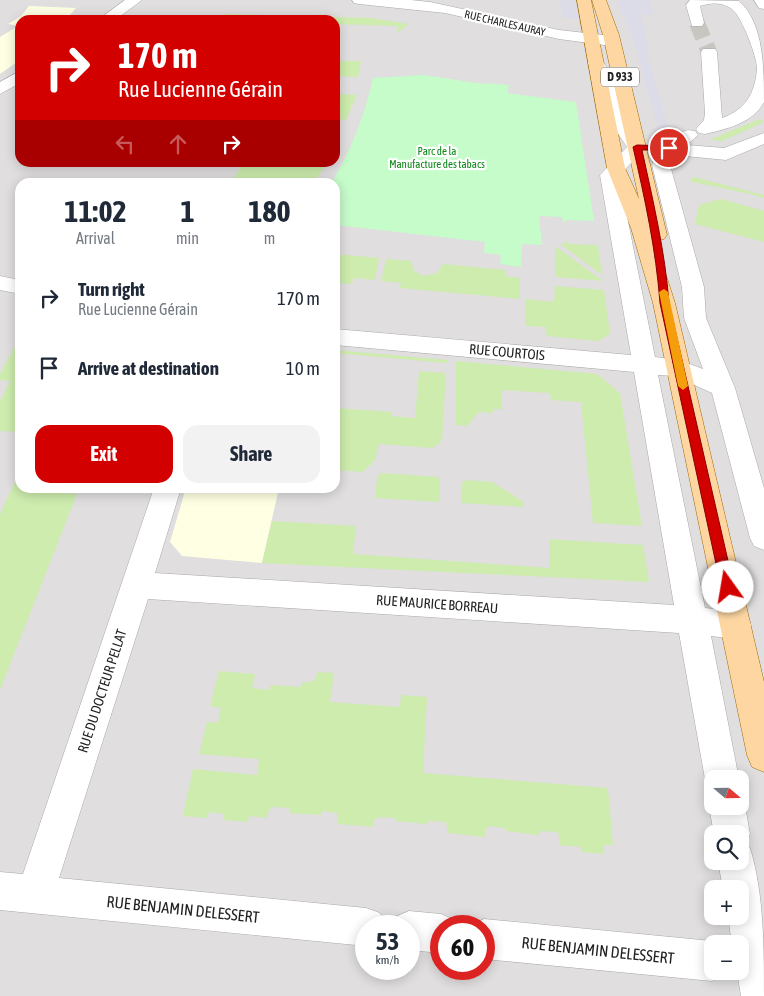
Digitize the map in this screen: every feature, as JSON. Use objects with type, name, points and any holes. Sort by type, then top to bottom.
[{"type":"main road","name":"D 933","points":[[584,0],[616,168],[621,184],[642,228],[664,303],[764,755]]},
{"type":"main road","name":"D 933","points":[[599,0],[607,18],[656,232],[662,266],[664,303]]},
{"type":"street","points":[[112,15],[135,0]]},
{"type":"street","name":"RUE CHARLES AURAY","points":[[359,0],[407,2],[470,14],[575,39],[612,41]]},
{"type":"street","points":[[697,23],[693,5],[696,2],[705,0]]},
{"type":"street","points":[[717,0],[730,2],[741,10],[762,51],[764,66]]},
{"type":"street","points":[[761,0],[764,5]]},
{"type":"street","points":[[709,52],[714,113],[712,122],[705,129],[738,119],[751,111],[761,92],[764,70]]},
{"type":"street","points":[[596,63],[612,93],[622,130],[626,137],[637,147],[669,148],[726,154],[764,138]]},
{"type":"street","points":[[0,89],[15,79]]},
{"type":"street","points":[[689,136],[669,148],[663,155],[661,165],[694,287],[693,307],[695,318],[723,388],[764,538]]},
{"type":"street","points":[[637,147],[609,175],[720,770]]},
{"type":"street","points":[[0,283],[15,286]]},
{"type":"street","name":"RUE COURTOIS","points":[[340,337],[679,368],[723,388]]},
{"type":"street","name":"RUE DU DOCTEUR PELLAT","points":[[18,893],[137,585],[165,493]]},
{"type":"street","name":"RUE MAURICE BORREAU","points":[[137,585],[736,626]]},
{"type":"street","points":[[738,870],[755,973]]},
{"type":"street","name":"RUE BENJAMIN DELESSERT","points":[[18,893],[355,926]]},
{"type":"street","name":"RUE BENJAMIN DELESSERT","points":[[495,940],[704,960]]},
{"type":"shaded area","points":[[0,0],[764,0],[764,996],[0,996]]},
{"type":"shaded area","points":[[561,0],[576,1],[579,17],[572,19],[563,17]]},
{"type":"shaded area","points":[[621,0],[649,0],[654,15],[640,15],[650,50],[646,50],[670,132],[659,131],[632,35],[618,5]]},
{"type":"shaded area","points":[[29,6],[76,8],[70,15],[22,15]]},
{"type":"shaded area","points":[[15,20],[15,25],[8,24]]},
{"type":"shaded area","points":[[15,28],[15,64],[0,74],[0,37]]},
{"type":"shaded area","points":[[185,493],[278,493],[262,563],[182,556],[170,542]]},
{"type":"green space","points":[[227,14],[263,15],[222,15]]},
{"type":"green space","points":[[340,17],[371,18],[408,24],[397,34],[398,26],[340,24]]},
{"type":"green space","points":[[340,61],[361,61],[358,77],[340,76]]},
{"type":"green space","name":"Parc de la Manufacture des tabacs","points":[[423,75],[484,84],[509,85],[507,93],[576,102],[594,221],[566,220],[566,222],[563,222],[562,217],[539,216],[542,245],[522,244],[521,267],[500,264],[501,255],[484,253],[485,242],[340,226],[340,178],[334,178],[357,132],[373,78]]},
{"type":"green space","points":[[340,94],[357,95],[346,120],[340,119]]},
{"type":"green space","points":[[760,119],[763,121],[760,124],[722,141],[709,140]]},
{"type":"green space","points":[[241,167],[324,167],[317,178],[233,178]]},
{"type":"green space","points":[[693,177],[764,195],[764,198],[693,182],[690,180]]},
{"type":"green space","points":[[721,199],[764,211],[764,242],[695,224],[699,205]]},
{"type":"green space","points":[[565,241],[568,241],[569,244],[598,245],[602,275],[560,244],[565,244]]},
{"type":"green space","points":[[555,246],[603,281],[555,277]]},
{"type":"green space","points":[[340,254],[379,258],[375,280],[353,278],[352,284],[340,283]]},
{"type":"green space","points":[[386,259],[411,261],[414,271],[424,276],[437,273],[443,264],[506,270],[505,276],[520,278],[520,299],[400,288],[401,283],[381,281]]},
{"type":"green space","points":[[555,286],[604,290],[610,334],[598,341],[547,336],[545,327],[526,326],[526,299],[554,302]]},
{"type":"green space","points":[[15,346],[15,432],[0,431],[0,401],[10,381],[0,380],[0,374]]},
{"type":"green space","points":[[340,350],[447,360],[447,363],[340,353]]},
{"type":"green space","points":[[456,361],[597,374],[620,393],[642,526],[593,523],[581,402],[551,400],[550,393],[502,390],[502,409],[493,409],[493,413],[479,412],[467,426],[456,425]]},
{"type":"green space","points":[[419,371],[446,373],[442,439],[438,445],[431,448],[379,444],[375,460],[363,472],[340,470],[340,408],[392,412],[391,416],[415,418]]},
{"type":"green space","points":[[381,473],[438,477],[440,481],[439,502],[375,498],[377,479]]},
{"type":"green space","points":[[466,480],[492,482],[524,502],[524,507],[461,503],[462,483]]},
{"type":"green space","points":[[15,482],[15,493],[77,494],[0,690],[0,514]]},
{"type":"green space","points":[[272,521],[356,526],[353,554],[550,568],[549,539],[643,545],[649,582],[262,563]]},
{"type":"green space","points":[[219,671],[255,674],[252,688],[269,690],[271,685],[301,687],[302,683],[314,681],[318,672],[334,673],[330,702],[400,707],[401,695],[427,697],[423,773],[608,788],[613,845],[604,845],[604,854],[582,852],[581,847],[560,845],[557,832],[540,831],[539,835],[506,831],[505,828],[488,826],[485,829],[485,837],[448,833],[446,822],[428,821],[427,824],[395,821],[395,818],[378,817],[374,819],[374,827],[338,824],[337,813],[322,811],[321,815],[289,813],[289,808],[272,807],[267,818],[249,816],[248,822],[223,820],[224,814],[209,812],[207,818],[183,816],[193,769],[257,775],[259,759],[199,754],[207,722],[218,723],[221,708],[210,706]]},
{"type":"tunnel","points":[[697,23],[709,52]]},
{"type":"slow traffic","points":[[664,292],[664,303],[683,386]]},
{"type":"route","points":[[669,148],[637,147],[662,266],[664,303],[728,587]]}]
